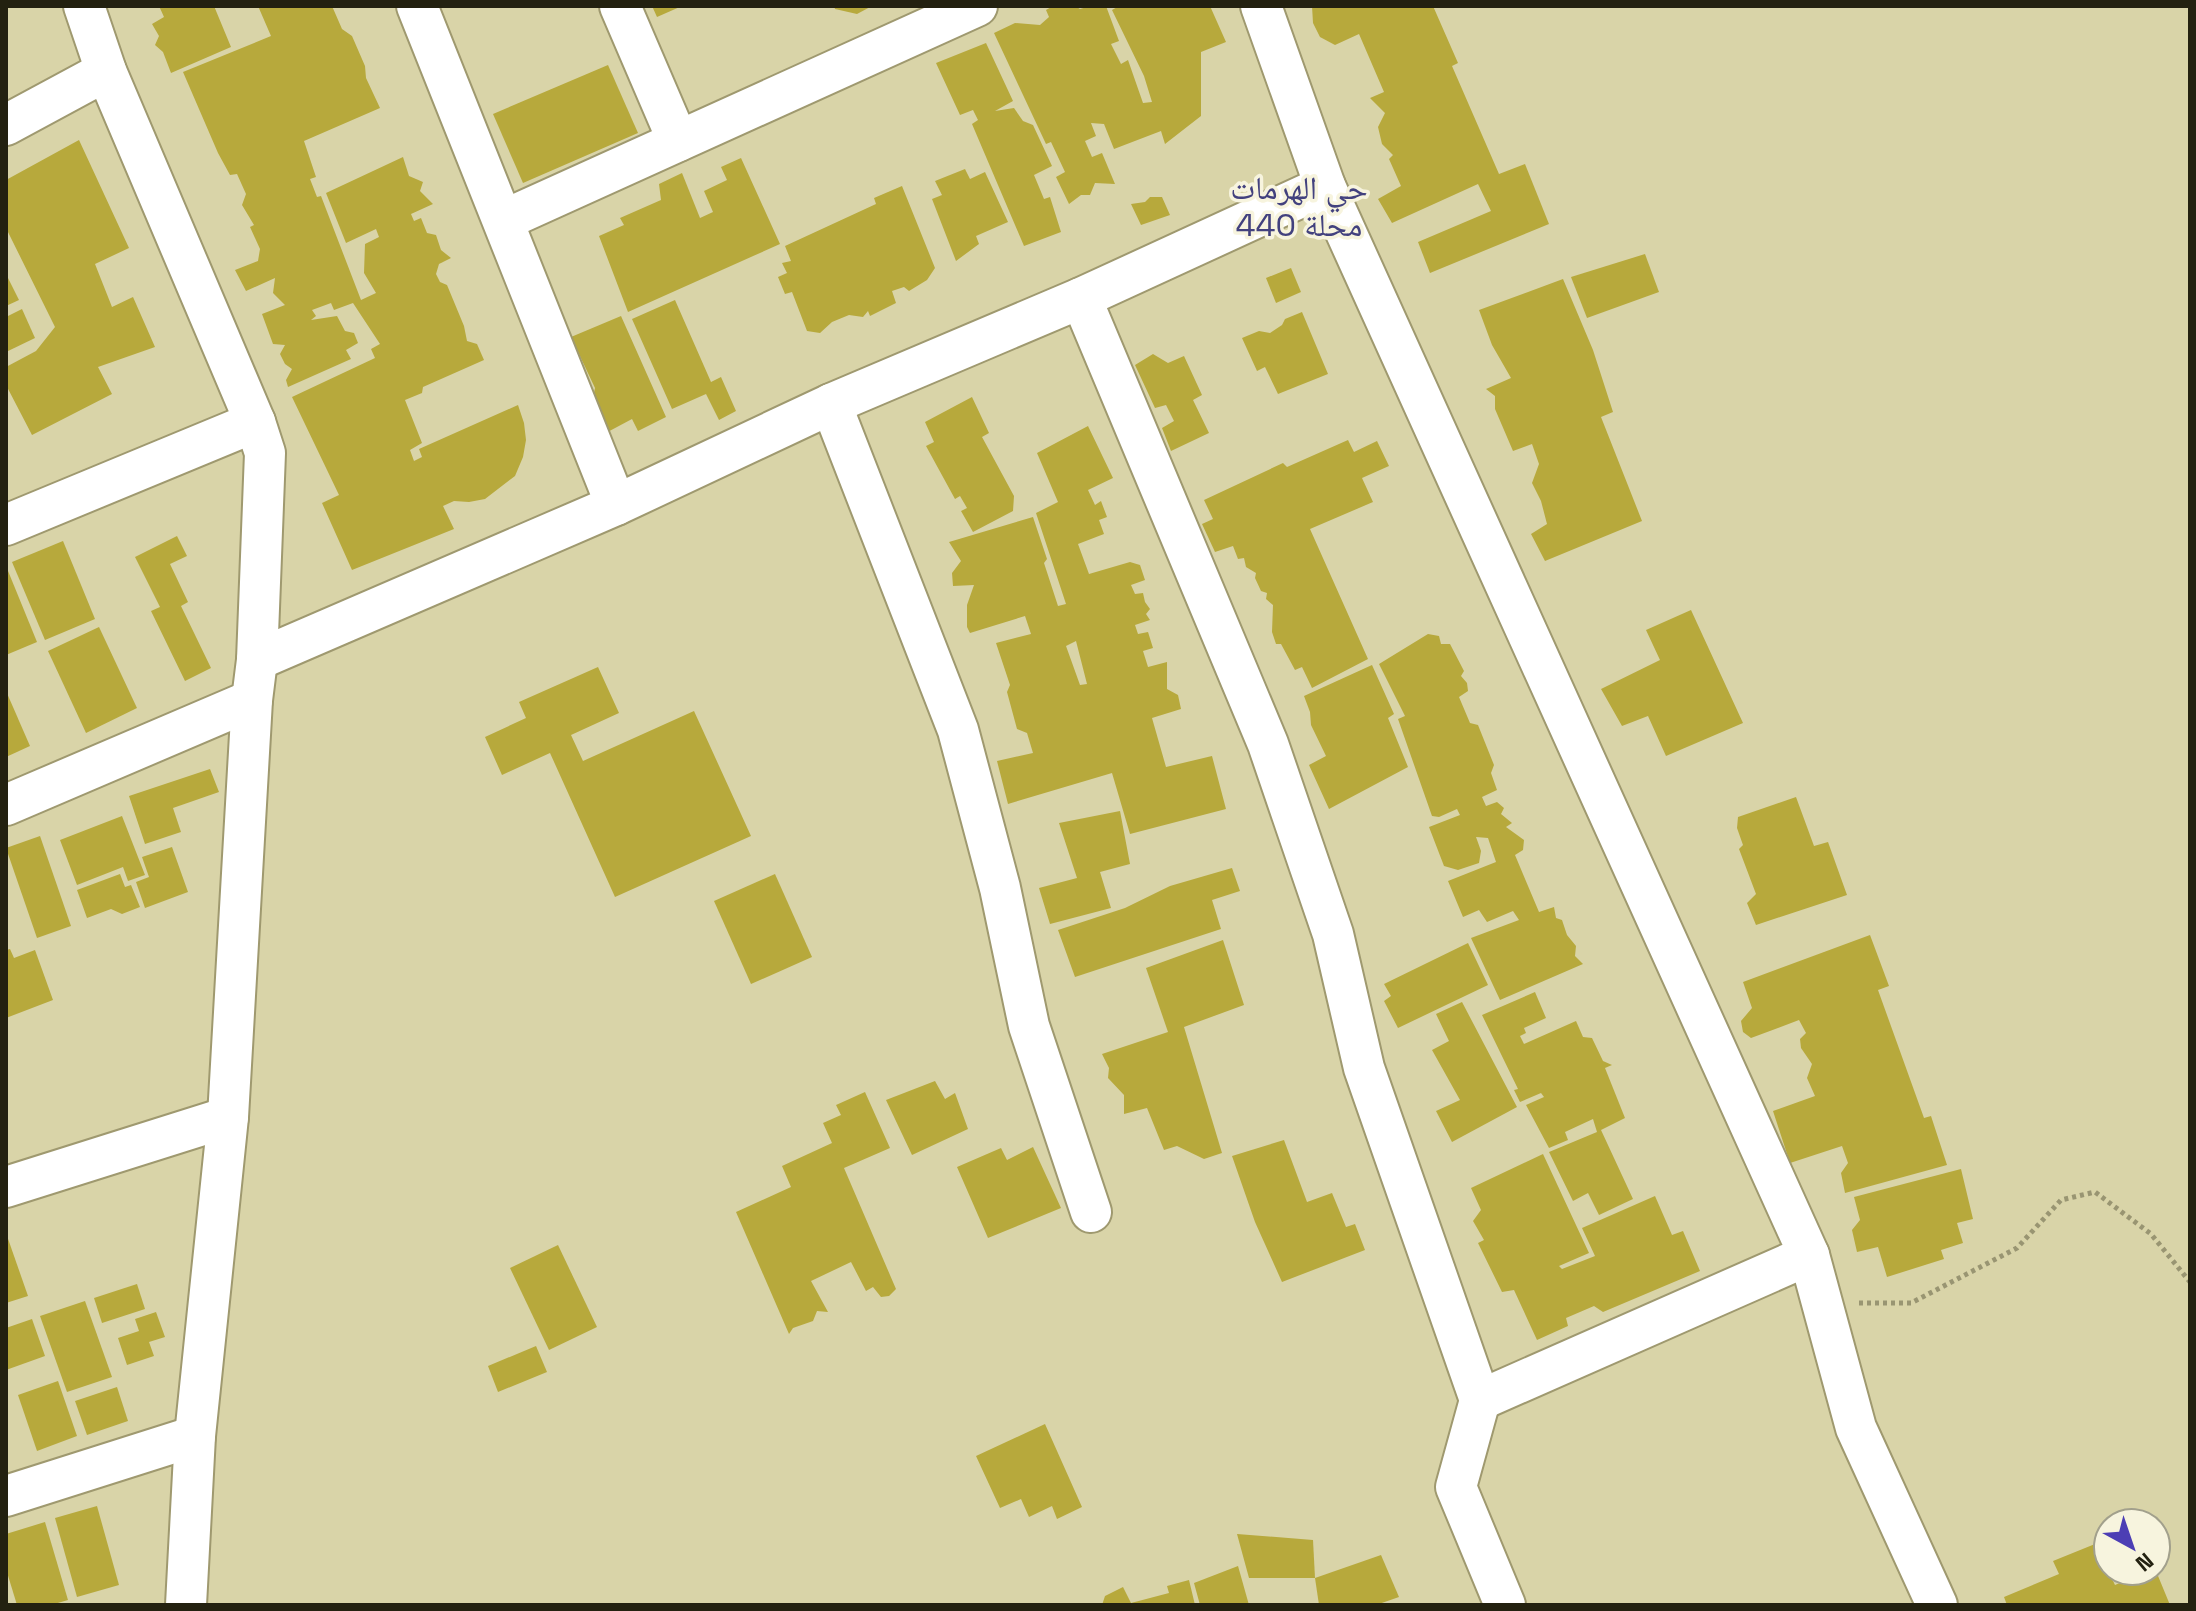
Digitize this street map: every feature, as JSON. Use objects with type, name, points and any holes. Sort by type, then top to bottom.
[{"type":"street","points":[[84,6],[106,71],[255,422],[265,453],[257,660],[252,700],[228,1117],[195,1436],[186,1605]]},
{"type":"street","points":[[417,6],[616,505]]},
{"type":"street","points":[[620,6],[678,141]]},
{"type":"street","points":[[1261,6],[1325,186],[1809,1255],[1856,1428],[1937,1605]]},
{"type":"street","points":[[504,220],[957,10]]},
{"type":"street","points":[[6,125],[106,71]]},
{"type":"street","points":[[257,660],[616,505],[831,404],[1081,298],[1325,186]]},
{"type":"street","points":[[1081,298],[1268,744],[1333,934],[1364,1068],[1480,1400],[1456,1487],[1505,1605]]},
{"type":"street","points":[[831,404],[958,730],[1000,888],[1029,1026],[1091,1212]]},
{"type":"street","points":[[6,525],[255,422]]},
{"type":"street","points":[[6,805],[252,700]]},
{"type":"street","points":[[6,1187],[228,1117]]},
{"type":"street","points":[[1480,1400],[1809,1255]]},
{"type":"street","points":[[6,1496],[195,1436]]},
{"type":"path","points":[[1823,1303],[1911,1303],[2017,1248],[2061,1200],[2095,1192],[2151,1234],[2190,1282]]},
{"type":"building","points":[[159,6],[214,6],[231,47],[171,73],[163,52],[155,45],[159,36],[152,24],[164,17]]},
{"type":"building","points":[[258,6],[332,6],[342,29],[352,36],[380,108],[304,141],[316,177],[310,179],[317,197],[321,196],[361,300],[376,293],[364,273],[365,244],[379,237],[376,229],[346,243],[326,193],[403,157],[409,176],[423,182],[420,191],[433,204],[411,214],[414,221],[421,218],[427,233],[436,235],[441,250],[451,258],[439,264],[436,274],[440,282],[447,285],[467,341],[477,344],[484,360],[423,387],[422,393],[405,400],[422,443],[410,450],[414,461],[422,457],[419,449],[518,405],[524,423],[526,440],[515,476],[485,499],[454,501],[443,506],[454,529],[352,570],[322,503],[339,495],[292,397],[375,358],[371,349],[380,344],[353,303],[334,310],[331,303],[312,310],[316,316],[311,320],[337,316],[345,331],[354,333],[358,343],[346,350],[351,359],[288,387],[286,380],[292,369],[280,354],[285,345],[273,344],[262,314],[285,305],[273,293],[275,278],[246,291],[235,270],[258,261],[260,249],[250,227],[254,225],[242,205],[246,194],[237,174],[230,175],[218,153],[183,72],[271,36]]},
{"type":"building","points":[[652,6],[682,6],[657,17]]},
{"type":"building","points":[[834,6],[872,6],[857,14],[835,9]]},
{"type":"building","points":[[1053,6],[1075,6],[1080,9],[1106,6],[1119,41],[1111,44],[1121,64],[1128,60],[1143,103],[1152,102],[1144,76],[1112,10],[1119,6],[1210,6],[1226,42],[1201,52],[1201,116],[1165,144],[1161,131],[1114,149],[1104,124],[1091,123],[1096,136],[1085,141],[1092,157],[1102,153],[1115,184],[1095,183],[1090,195],[1081,195],[1069,204],[1056,177],[1065,172],[1051,142],[1046,144],[994,33],[1015,23],[1040,25],[1049,17],[1046,10]]},
{"type":"building","points":[[1312,6],[1433,6],[1458,63],[1452,66],[1499,174],[1525,164],[1549,224],[1430,273],[1418,242],[1491,211],[1478,184],[1392,223],[1378,199],[1401,186],[1389,159],[1393,155],[1382,144],[1378,127],[1385,113],[1370,98],[1384,92],[1359,34],[1335,45],[1320,37],[1313,23]]},
{"type":"building","points":[[986,43],[1013,101],[995,111],[1014,108],[1023,121],[1033,125],[1052,166],[1034,175],[1044,199],[1050,197],[1061,232],[1024,246],[972,124],[978,120],[973,110],[960,115],[936,63]]},
{"type":"building","points":[[608,65],[638,133],[523,183],[493,114]]},
{"type":"building","points":[[79,140],[129,248],[95,264],[112,307],[133,297],[155,347],[98,367],[112,394],[32,435],[6,385],[6,367],[36,351],[55,327],[6,228],[6,180]]},
{"type":"building","points":[[741,158],[780,244],[628,312],[599,236],[624,225],[620,218],[661,200],[659,184],[682,173],[700,218],[713,212],[704,191],[727,180],[721,167]]},
{"type":"building","points":[[965,169],[970,179],[985,172],[1008,222],[976,236],[979,244],[956,261],[932,199],[942,195],[935,181]]},
{"type":"building","points":[[902,186],[935,268],[927,280],[909,291],[904,287],[892,291],[896,303],[870,316],[868,311],[863,317],[849,315],[832,322],[820,333],[807,331],[792,292],[785,294],[778,277],[787,273],[782,263],[791,261],[785,246],[876,204],[874,198]]},
{"type":"building","points":[[1150,197],[1162,197],[1170,215],[1141,225],[1131,204],[1145,202]]},
{"type":"building","points":[[1645,254],[1659,292],[1587,318],[1571,277]]},
{"type":"building","points":[[1291,268],[1301,292],[1276,303],[1266,278]]},
{"type":"building","points":[[6,274],[19,300],[6,306]]},
{"type":"building","points":[[1563,279],[1593,350],[1613,412],[1601,417],[1642,521],[1545,561],[1531,534],[1547,524],[1532,483],[1539,464],[1532,444],[1513,451],[1495,409],[1495,396],[1486,389],[1511,378],[1492,345],[1479,310]]},
{"type":"building","points":[[675,300],[711,382],[721,377],[736,411],[719,420],[706,394],[672,409],[632,319]]},
{"type":"building","points":[[22,309],[35,338],[6,352],[6,317]]},
{"type":"building","points":[[1302,312],[1328,374],[1278,394],[1265,367],[1257,371],[1242,338],[1259,331],[1270,333],[1285,319]]},
{"type":"building","points":[[621,316],[666,417],[638,431],[632,419],[602,435],[590,411],[595,388],[571,337]]},
{"type":"building","points":[[1153,354],[1168,363],[1184,356],[1202,395],[1193,400],[1209,433],[1171,451],[1162,428],[1174,421],[1166,405],[1155,408],[1135,365]]},
{"type":"building","points":[[972,397],[989,433],[982,437],[1014,496],[1013,511],[973,532],[961,511],[967,508],[960,496],[955,499],[926,446],[934,442],[925,422]]},
{"type":"building","points":[[1088,426],[1113,478],[1088,490],[1095,505],[1101,501],[1107,517],[1099,520],[1104,534],[1078,544],[1089,574],[1130,562],[1140,565],[1145,580],[1131,585],[1135,594],[1143,593],[1150,609],[1146,614],[1150,620],[1135,625],[1138,634],[1148,632],[1153,648],[1143,651],[1148,667],[1167,662],[1167,689],[1178,695],[1181,709],[1152,718],[1166,767],[1212,756],[1226,809],[1130,834],[1112,773],[1008,804],[997,761],[1033,753],[1027,733],[1017,729],[1007,692],[1010,685],[996,643],[1031,634],[1025,616],[970,633],[967,605],[974,585],[953,586],[952,573],[961,561],[949,542],[1033,517],[1058,606],[1066,604],[1036,513],[1058,502],[1037,453]],"holes":[[[1076,641],[1087,684],[1080,685],[1066,646]]]},
{"type":"building","points":[[1348,440],[1354,452],[1377,441],[1389,466],[1362,478],[1373,502],[1310,529],[1368,659],[1312,688],[1302,667],[1295,670],[1281,644],[1276,644],[1272,632],[1273,605],[1266,599],[1267,593],[1261,591],[1256,573],[1246,567],[1244,558],[1238,559],[1233,546],[1215,552],[1202,524],[1213,519],[1204,500],[1283,463],[1287,467]]},
{"type":"building","points":[[177,536],[187,556],[170,564],[188,602],[181,606],[211,668],[185,681],[151,611],[160,607],[135,557]]},
{"type":"building","points":[[63,541],[95,619],[45,640],[12,562]]},
{"type":"building","points":[[6,566],[37,642],[6,655]]},
{"type":"building","points":[[1691,610],[1743,723],[1666,756],[1648,716],[1622,726],[1601,689],[1660,660],[1646,630]]},
{"type":"building","points":[[99,627],[137,708],[86,733],[48,651]]},
{"type":"building","points":[[1428,634],[1439,636],[1441,644],[1450,644],[1464,671],[1461,676],[1467,683],[1468,691],[1459,697],[1470,723],[1478,725],[1494,765],[1491,773],[1497,790],[1482,797],[1486,806],[1497,802],[1504,808],[1501,814],[1512,823],[1506,827],[1524,840],[1523,850],[1515,855],[1539,912],[1554,907],[1556,918],[1562,920],[1567,935],[1576,946],[1575,956],[1583,964],[1500,1000],[1471,938],[1519,920],[1513,911],[1487,922],[1479,910],[1463,917],[1448,881],[1496,862],[1488,838],[1476,837],[1481,851],[1479,863],[1458,870],[1444,866],[1429,827],[1460,815],[1457,809],[1439,817],[1432,816],[1398,719],[1405,716],[1379,664]]},
{"type":"building","points":[[1372,665],[1394,714],[1388,718],[1408,767],[1329,809],[1309,765],[1326,756],[1311,725],[1304,696]]},
{"type":"building","points":[[598,667],[619,713],[571,735],[583,761],[694,711],[751,836],[615,897],[550,753],[502,775],[485,737],[526,718],[519,702]]},
{"type":"building","points":[[6,691],[30,746],[6,757]]},
{"type":"building","points":[[210,769],[219,792],[173,808],[181,832],[145,844],[129,796]]},
{"type":"building","points":[[1796,797],[1814,846],[1828,842],[1847,895],[1756,925],[1747,903],[1756,894],[1739,849],[1743,845],[1737,828],[1738,817]]},
{"type":"building","points":[[1120,811],[1130,864],[1100,872],[1111,908],[1050,924],[1039,888],[1077,878],[1059,823]]},
{"type":"building","points":[[122,816],[145,875],[128,881],[123,867],[77,885],[60,840]]},
{"type":"building","points":[[40,836],[71,926],[37,938],[6,848]]},
{"type":"building","points":[[172,847],[188,892],[145,908],[136,882],[149,877],[142,857]]},
{"type":"building","points":[[1232,868],[1240,891],[1212,900],[1221,929],[1075,977],[1058,930],[1125,908],[1170,886]]},
{"type":"building","points":[[120,874],[125,887],[131,885],[140,907],[122,914],[111,909],[87,918],[77,890]]},
{"type":"building","points":[[775,874],[812,957],[751,984],[714,901]]},
{"type":"building","points":[[1870,935],[1889,986],[1878,990],[1924,1118],[1931,1116],[1947,1165],[1845,1193],[1841,1173],[1848,1163],[1842,1146],[1790,1163],[1773,1111],[1815,1096],[1807,1078],[1812,1064],[1801,1048],[1800,1039],[1806,1033],[1799,1020],[1751,1038],[1743,1032],[1741,1021],[1752,1008],[1743,982]]},
{"type":"building","points":[[1223,940],[1244,1005],[1184,1027],[1222,1153],[1204,1159],[1177,1146],[1164,1150],[1147,1108],[1124,1114],[1124,1095],[1108,1078],[1109,1068],[1102,1054],[1168,1032],[1146,968]]},
{"type":"building","points":[[1468,943],[1488,985],[1398,1028],[1384,1001],[1391,996],[1384,984]]},
{"type":"building","points":[[10,949],[14,958],[35,950],[53,1000],[6,1018],[6,950]]},
{"type":"building","points":[[1535,992],[1546,1018],[1524,1028],[1526,1033],[1520,1036],[1524,1044],[1576,1021],[1583,1037],[1592,1038],[1603,1061],[1612,1065],[1605,1068],[1625,1118],[1601,1130],[1633,1199],[1599,1215],[1588,1193],[1573,1201],[1549,1152],[1597,1132],[1593,1119],[1565,1132],[1568,1140],[1549,1148],[1526,1105],[1544,1097],[1541,1093],[1520,1102],[1514,1090],[1518,1089],[1482,1015]]},
{"type":"building","points":[[1462,1002],[1517,1107],[1452,1142],[1436,1111],[1460,1100],[1432,1050],[1449,1041],[1436,1014]]},
{"type":"building","points":[[935,1081],[945,1099],[955,1093],[968,1129],[912,1155],[886,1100]]},
{"type":"building","points":[[865,1092],[890,1148],[844,1168],[896,1289],[889,1296],[881,1297],[873,1287],[866,1291],[851,1262],[811,1281],[828,1312],[817,1311],[813,1321],[793,1328],[789,1334],[736,1212],[791,1187],[782,1166],[832,1143],[823,1123],[841,1115],[836,1105]]},
{"type":"building","points":[[1284,1140],[1307,1202],[1332,1193],[1346,1227],[1355,1224],[1365,1250],[1282,1282],[1255,1222],[1232,1156]]},
{"type":"building","points":[[1033,1147],[1061,1208],[988,1238],[957,1167],[1001,1148],[1007,1160]]},
{"type":"building","points":[[1543,1154],[1589,1253],[1559,1266],[1562,1269],[1595,1256],[1582,1228],[1655,1196],[1672,1235],[1683,1231],[1700,1271],[1603,1312],[1594,1306],[1566,1318],[1568,1326],[1537,1340],[1514,1290],[1502,1292],[1478,1243],[1484,1240],[1473,1221],[1481,1210],[1471,1188]]},
{"type":"building","points":[[1961,1169],[1973,1219],[1957,1223],[1963,1243],[1941,1250],[1944,1259],[1887,1277],[1878,1247],[1857,1252],[1852,1230],[1860,1220],[1854,1197]]},
{"type":"building","points":[[6,1233],[28,1296],[6,1303]]},
{"type":"building","points":[[558,1245],[597,1327],[549,1350],[510,1268]]},
{"type":"building","points":[[137,1284],[145,1309],[102,1323],[94,1298]]},
{"type":"building","points":[[85,1301],[112,1377],[67,1392],[40,1316]]},
{"type":"building","points":[[156,1312],[165,1337],[149,1342],[154,1356],[127,1365],[118,1338],[139,1331],[135,1319]]},
{"type":"building","points":[[32,1319],[45,1356],[6,1370],[6,1328]]},
{"type":"building","points":[[536,1346],[547,1372],[498,1392],[488,1366]]},
{"type":"building","points":[[58,1381],[77,1436],[37,1451],[18,1395]]},
{"type":"building","points":[[117,1387],[128,1421],[87,1435],[75,1401]]},
{"type":"building","points":[[1045,1424],[1082,1507],[1057,1519],[1052,1506],[1029,1517],[1021,1499],[1000,1508],[976,1456]]},
{"type":"building","points":[[97,1506],[119,1585],[77,1597],[55,1518]]},
{"type":"building","points":[[45,1522],[68,1600],[51,1605],[17,1605],[6,1569],[6,1534]]},
{"type":"building","points":[[1237,1534],[1313,1540],[1315,1578],[1249,1578]]},
{"type":"building","points":[[2092,1545],[2092,1587],[2163,1587],[2170,1605],[2007,1605],[2004,1597],[2059,1574],[2053,1561]]},
{"type":"building","points":[[1381,1555],[1399,1597],[1376,1605],[1319,1605],[1315,1578]]},
{"type":"building","points":[[1238,1566],[1249,1605],[1200,1605],[1194,1583]]},
{"type":"building","points":[[1189,1580],[1195,1605],[1102,1605],[1105,1596],[1123,1587],[1131,1603],[1169,1593],[1167,1586]]},
{"type":"district","name":"حي الهرمات محلة 440","points":[[1299,206]]}]
